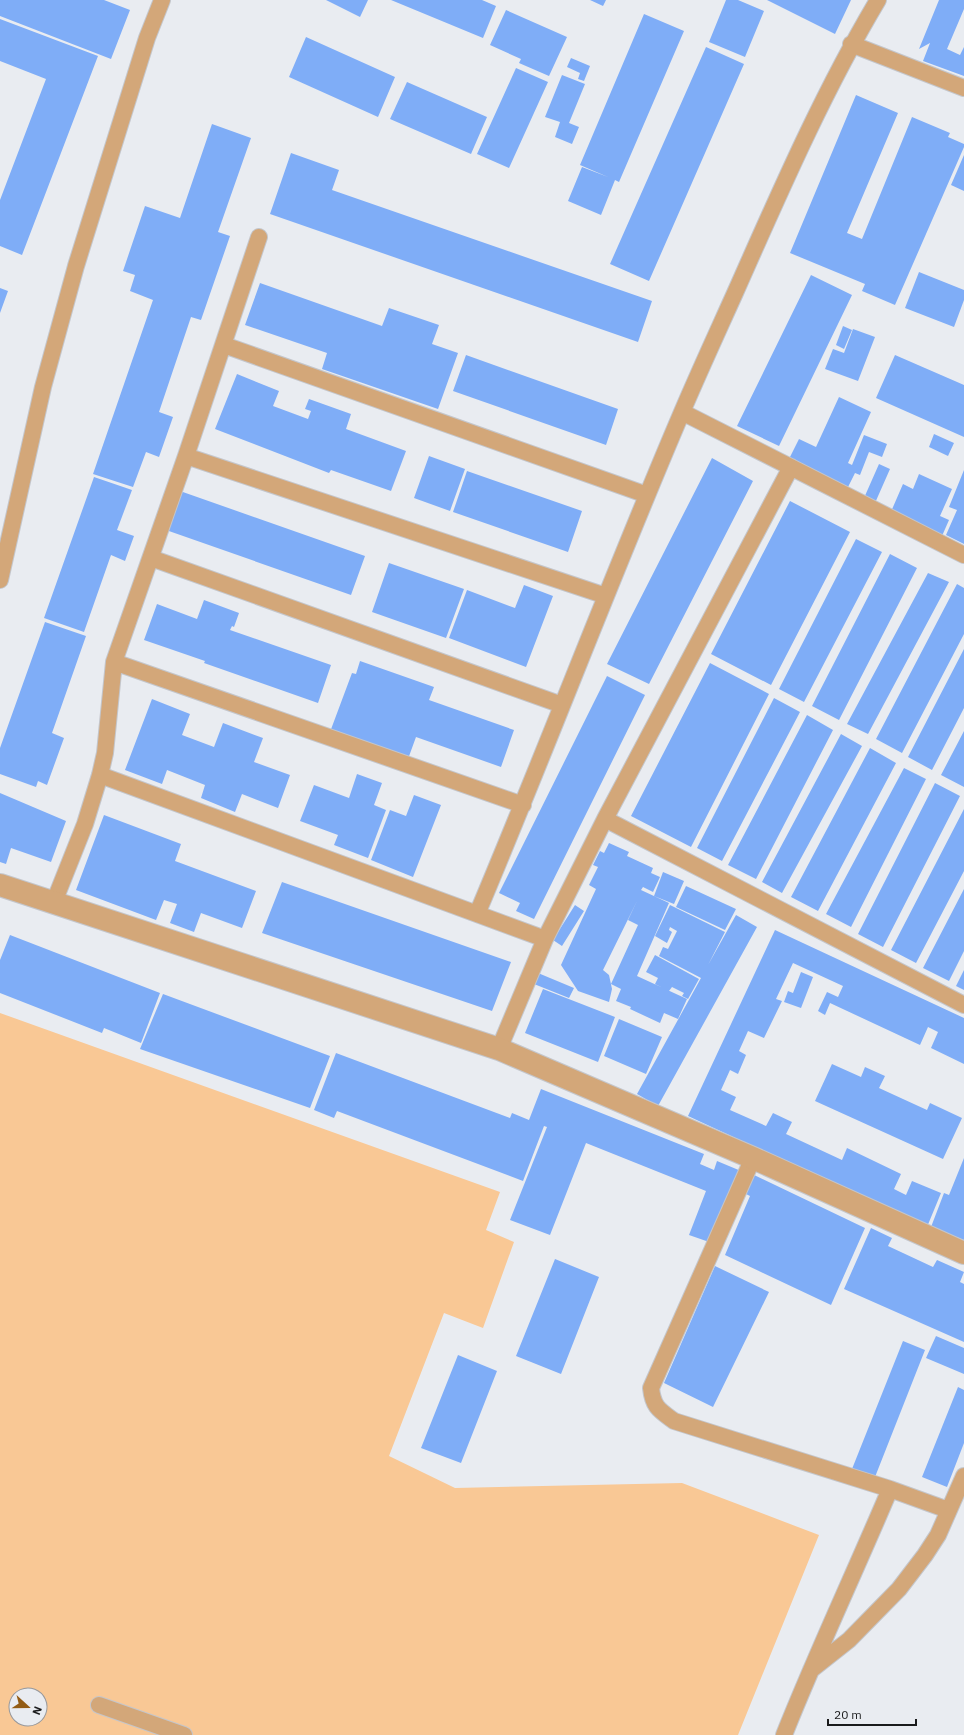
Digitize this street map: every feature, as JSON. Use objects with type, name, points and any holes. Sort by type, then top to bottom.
[{"type":"street","points":[[0,884],[498,1049],[753,1158],[964,1253]]},
{"type":"lane","points":[[0,580],[43,387],[76,266],[147,38],[162,0]]},
{"type":"lane","points":[[477,914],[523,805],[606,596],[682,412],[793,163],[851,44],[878,0]]},
{"type":"lane","points":[[851,44],[964,88]]},
{"type":"lane","points":[[54,902],[85,824],[100,775],[105,753],[114,662],[224,345],[259,237]]},
{"type":"lane","points":[[224,345],[648,495]]},
{"type":"lane","points":[[682,412],[964,555]]},
{"type":"lane","points":[[186,456],[606,596]]},
{"type":"lane","points":[[498,1049],[545,939],[605,819],[791,467]]},
{"type":"lane","points":[[151,558],[562,705]]},
{"type":"lane","points":[[114,662],[523,805]]},
{"type":"lane","points":[[100,775],[545,939]]},
{"type":"lane","points":[[605,819],[964,1005]]},
{"type":"lane","points":[[753,1158],[651,1388],[652,1399],[657,1409],[674,1421],[890,1489],[948,1510]]},
{"type":"lane","points":[[808,1673],[849,1640],[899,1589],[925,1556],[938,1535],[964,1476]]},
{"type":"lane","points":[[784,1735],[808,1673],[862,1556],[890,1489]]},
{"type":"lane","points":[[99,1705],[184,1735]]},
{"type":"shaded area","points":[[0,1013],[500,1192],[486,1230],[514,1242],[483,1328],[444,1313],[389,1456],[455,1488],[682,1483],[819,1535],[738,1735],[0,1735]]},
{"type":"building","points":[[0,0],[104,0],[130,10],[111,59],[0,16]]},
{"type":"building","points":[[326,0],[368,0],[360,17]]},
{"type":"building","points":[[391,0],[482,0],[496,6],[483,38]]},
{"type":"building","points":[[590,0],[606,0],[603,6]]},
{"type":"building","points":[[726,0],[738,0],[764,11],[745,57],[709,42]]},
{"type":"building","points":[[767,0],[851,0],[835,34]]},
{"type":"building","points":[[939,0],[964,0],[964,9],[947,49],[960,55],[964,47],[964,76],[923,61],[930,43],[919,49]]},
{"type":"building","points":[[506,10],[567,37],[549,76],[519,63],[521,59],[490,45]]},
{"type":"building","points":[[644,14],[684,31],[619,182],[615,180],[601,215],[568,201],[582,167],[608,177],[580,165]]},
{"type":"building","points":[[0,19],[98,56],[22,255],[0,246],[0,200],[46,79],[0,61]]},
{"type":"building","points":[[306,37],[395,77],[378,117],[289,77]]},
{"type":"building","points":[[706,47],[744,64],[649,281],[610,264]]},
{"type":"building","points":[[571,58],[590,66],[584,81],[578,79],[580,73],[567,67]]},
{"type":"building","points":[[516,68],[548,82],[509,168],[477,154]]},
{"type":"building","points":[[562,75],[585,84],[569,123],[579,127],[572,144],[555,137],[560,122],[545,117]]},
{"type":"building","points":[[407,82],[487,117],[471,154],[390,119]]},
{"type":"building","points":[[856,95],[898,113],[847,233],[862,239],[912,117],[950,133],[948,137],[964,144],[895,305],[862,291],[865,284],[790,253]]},
{"type":"building","points":[[212,124],[251,138],[218,232],[230,236],[201,320],[191,317],[159,412],[173,417],[159,457],[146,452],[133,487],[93,474],[153,300],[130,291],[135,275],[123,271],[145,206],[180,218]]},
{"type":"building","points":[[291,153],[339,170],[332,190],[652,301],[638,342],[270,214]]},
{"type":"building","points":[[964,155],[964,191],[951,185]]},
{"type":"building","points":[[919,272],[964,290],[964,300],[954,327],[905,308]]},
{"type":"building","points":[[811,275],[852,295],[779,446],[737,426]]},
{"type":"building","points":[[260,283],[382,326],[389,308],[439,325],[432,344],[458,353],[438,409],[322,369],[327,353],[245,325]]},
{"type":"building","points":[[0,288],[8,291],[0,313]]},
{"type":"building","points":[[843,326],[852,330],[844,349],[836,345]]},
{"type":"building","points":[[853,329],[875,337],[858,381],[825,369],[833,349],[844,353]]},
{"type":"building","points":[[466,355],[618,409],[606,445],[453,391]]},
{"type":"building","points":[[895,355],[964,385],[964,437],[876,398]]},
{"type":"building","points":[[237,374],[279,391],[273,406],[308,419],[311,411],[305,409],[309,399],[351,414],[346,429],[406,451],[391,491],[331,470],[329,473],[215,429]]},
{"type":"building","points":[[839,397],[871,412],[848,463],[852,465],[864,435],[887,444],[882,457],[869,452],[860,475],[855,473],[848,487],[789,459],[799,439],[816,447]]},
{"type":"building","points":[[934,434],[954,443],[948,456],[929,447]]},
{"type":"building","points":[[429,456],[465,469],[450,511],[414,498]]},
{"type":"building","points":[[712,458],[753,481],[649,684],[607,664]]},
{"type":"building","points":[[879,464],[890,469],[875,503],[864,498]]},
{"type":"building","points":[[964,470],[964,544],[946,535],[957,510],[949,507]]},
{"type":"building","points":[[467,471],[582,511],[568,552],[453,512]]},
{"type":"building","points":[[919,474],[952,489],[940,516],[949,520],[942,536],[890,514],[903,484],[913,489]]},
{"type":"building","points":[[94,477],[132,490],[117,530],[134,536],[125,561],[111,555],[84,632],[44,618]]},
{"type":"building","points":[[180,491],[365,556],[351,595],[166,530]]},
{"type":"building","points":[[790,501],[850,532],[771,685],[711,654]]},
{"type":"building","points":[[856,539],[882,552],[804,702],[779,689]]},
{"type":"building","points":[[890,554],[917,568],[839,720],[812,706]]},
{"type":"building","points":[[389,563],[464,589],[446,638],[372,612]]},
{"type":"building","points":[[928,573],[949,582],[868,734],[847,724]]},
{"type":"building","points":[[957,584],[964,588],[964,634],[902,753],[876,739]]},
{"type":"building","points":[[524,585],[553,596],[526,667],[449,638],[467,590],[515,608]]},
{"type":"building","points":[[204,600],[239,613],[234,627],[232,626],[230,630],[331,665],[318,703],[144,640],[157,604],[197,619]]},
{"type":"building","points":[[45,622],[86,636],[52,733],[64,738],[47,785],[38,781],[36,787],[0,774],[0,748]]},
{"type":"building","points":[[964,649],[964,708],[932,770],[908,757]]},
{"type":"building","points":[[360,661],[434,687],[429,700],[514,730],[501,767],[416,737],[408,759],[330,732],[352,673],[356,674]]},
{"type":"building","points":[[710,663],[769,694],[691,847],[631,816]]},
{"type":"building","points":[[607,676],[645,695],[534,919],[516,911],[520,903],[499,893]]},
{"type":"building","points":[[774,698],[800,712],[722,861],[697,848]]},
{"type":"building","points":[[152,699],[190,714],[182,735],[214,747],[223,723],[263,738],[254,762],[290,775],[278,808],[242,794],[235,812],[201,798],[205,785],[167,770],[162,784],[125,770]]},
{"type":"building","points":[[807,715],[833,730],[756,879],[728,865]]},
{"type":"building","points":[[964,731],[964,787],[941,775]]},
{"type":"building","points":[[841,734],[862,746],[782,893],[762,882]]},
{"type":"building","points":[[870,748],[896,763],[818,911],[791,897]]},
{"type":"building","points":[[904,768],[926,779],[851,927],[826,914]]},
{"type":"building","points":[[357,774],[382,783],[374,805],[386,810],[368,858],[334,845],[338,835],[300,821],[314,785],[349,798]]},
{"type":"building","points":[[935,783],[960,796],[883,947],[858,934]]},
{"type":"building","points":[[0,793],[66,821],[51,862],[11,848],[6,864],[0,862]]},
{"type":"building","points":[[414,795],[441,805],[413,877],[371,860],[390,810],[406,816]]},
{"type":"building","points":[[964,809],[964,871],[916,963],[891,950]]},
{"type":"building","points":[[104,815],[181,844],[175,861],[256,891],[242,928],[201,913],[194,932],[170,923],[177,904],[164,900],[156,920],[76,890]]},
{"type":"building","points":[[609,843],[629,852],[627,856],[653,868],[651,873],[660,877],[653,892],[643,887],[641,890],[669,903],[637,976],[687,999],[678,1019],[664,1013],[660,1023],[630,1009],[631,1007],[616,1001],[621,989],[611,984],[638,925],[628,920],[637,901],[603,970],[609,975],[612,989],[609,1002],[578,991],[561,965],[596,889],[589,885],[598,867],[593,865],[600,851],[604,853]]},
{"type":"building","points":[[663,872],[684,881],[674,904],[654,896]]},
{"type":"building","points":[[282,882],[511,962],[492,1011],[262,933]]},
{"type":"building","points":[[686,886],[736,909],[725,930],[676,907]]},
{"type":"building","points":[[964,889],[964,951],[949,981],[923,968]]},
{"type":"building","points":[[575,905],[584,911],[562,946],[553,940]]},
{"type":"building","points":[[670,905],[725,932],[708,965],[736,915],[757,927],[658,1106],[637,1094],[701,978],[659,956],[663,947],[668,949],[677,931],[670,927],[669,930],[672,932],[667,943],[655,936]]},
{"type":"building","points":[[775,930],[964,1018],[964,1064],[931,1048],[938,1032],[928,1027],[920,1045],[830,1003],[825,1015],[818,1011],[827,992],[838,997],[843,986],[793,963],[776,999],[782,1001],[764,1038],[748,1031],[739,1051],[746,1055],[738,1074],[730,1070],[721,1090],[736,1097],[730,1110],[766,1126],[773,1113],[792,1122],[786,1134],[842,1160],[847,1148],[901,1174],[894,1189],[906,1195],[912,1181],[941,1193],[927,1227],[688,1116]]},
{"type":"building","points":[[10,935],[160,993],[141,1043],[104,1028],[102,1033],[0,993],[0,960]]},
{"type":"building","points":[[655,955],[699,979],[688,999],[682,996],[684,993],[672,987],[669,991],[655,984],[658,978],[646,972]]},
{"type":"building","points":[[964,970],[964,990],[956,986]]},
{"type":"building","points":[[801,972],[813,977],[801,1008],[784,1002],[788,991],[793,993]]},
{"type":"building","points":[[538,973],[574,988],[569,998],[534,984]]},
{"type":"building","points":[[543,989],[615,1017],[598,1062],[525,1033]]},
{"type":"building","points":[[163,994],[330,1056],[310,1108],[140,1049]]},
{"type":"building","points":[[619,1019],[662,1037],[646,1074],[604,1056]]},
{"type":"building","points":[[336,1053],[510,1118],[512,1113],[529,1120],[541,1089],[704,1154],[700,1164],[714,1170],[717,1161],[741,1171],[712,1243],[689,1235],[706,1191],[586,1143],[550,1235],[510,1220],[547,1127],[544,1126],[523,1181],[337,1111],[334,1118],[314,1110]]},
{"type":"building","points":[[832,1064],[861,1077],[865,1067],[885,1076],[879,1088],[927,1110],[930,1103],[962,1118],[943,1159],[815,1101]]},
{"type":"building","points":[[964,1158],[964,1240],[931,1227],[944,1193],[949,1195]]},
{"type":"building","points":[[752,1174],[865,1228],[831,1305],[725,1255],[750,1196],[744,1193]]},
{"type":"building","points":[[871,1228],[892,1238],[888,1246],[933,1267],[937,1260],[964,1272],[960,1282],[964,1284],[964,1342],[844,1289]]},
{"type":"building","points":[[555,1259],[599,1277],[561,1374],[516,1356]]},
{"type":"building","points":[[715,1266],[769,1292],[713,1407],[664,1383]]},
{"type":"building","points":[[936,1336],[964,1348],[964,1374],[926,1358]]},
{"type":"building","points":[[903,1341],[925,1350],[875,1477],[852,1469]]},
{"type":"building","points":[[458,1355],[497,1371],[461,1463],[421,1448]]},
{"type":"building","points":[[958,1387],[964,1390],[964,1443],[947,1487],[922,1477]]}]
